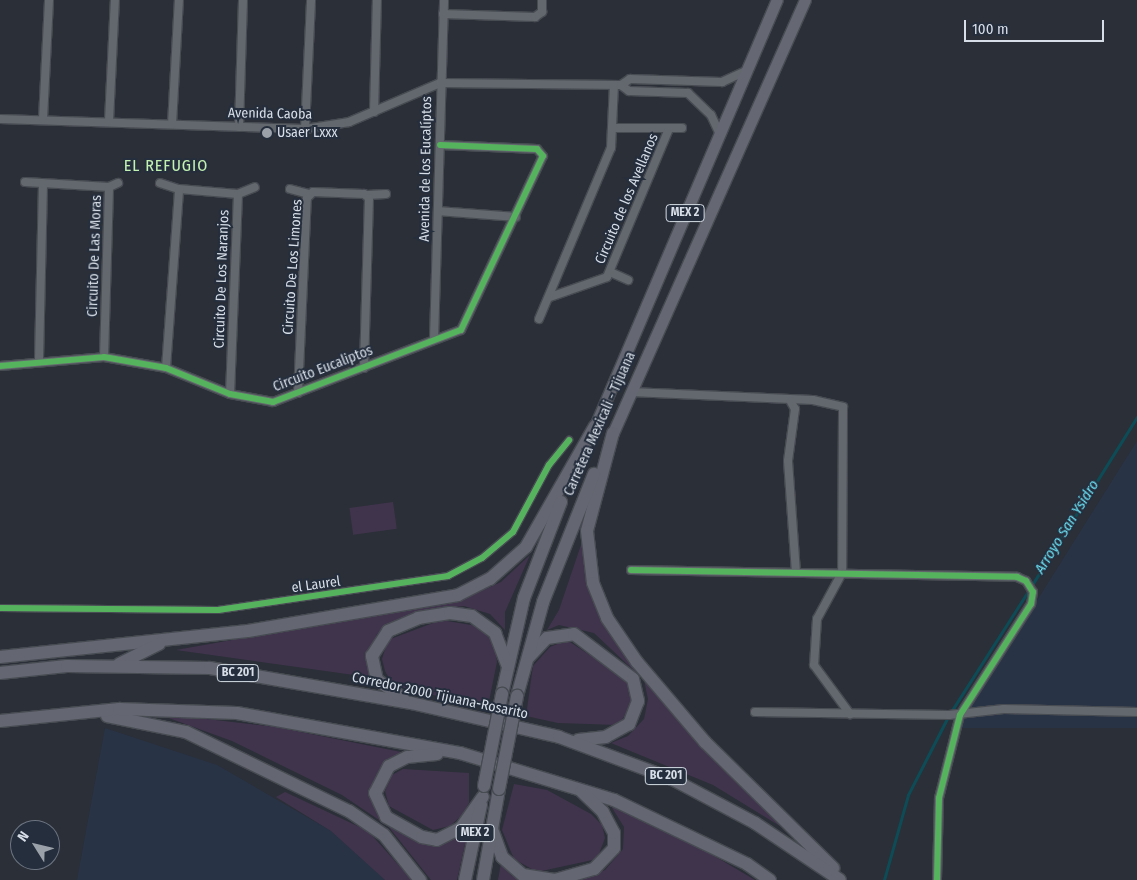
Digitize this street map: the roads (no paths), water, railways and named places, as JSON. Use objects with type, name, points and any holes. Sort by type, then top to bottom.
[{"type":"highway","points":[[0,657],[171,639],[410,605],[473,589],[505,569],[526,547],[595,426]]},
{"type":"highway","name":"Carretera Mexicali - Tijuana","points":[[465,880],[507,668],[542,547],[595,426]]},
{"type":"highway","points":[[613,433],[591,509],[587,548],[593,582],[608,618],[637,662],[705,742],[845,880]]},
{"type":"highway","name":"Carretera Mexicali - Tijuana","points":[[483,880],[525,661],[560,553],[613,433]]},
{"type":"highway","points":[[411,703],[382,686],[371,664],[380,639],[398,625],[437,614],[472,616],[495,633],[507,668]]},
{"type":"highway","points":[[525,661],[547,638],[565,632],[589,642],[633,679],[637,710],[623,730],[606,737],[570,740]]},
{"type":"highway","points":[[116,666],[171,639]]},
{"type":"highway","points":[[24,653],[67,666]]},
{"type":"highway","name":"Corredor 2000 Tijuana-Rosarito","points":[[0,673],[67,666],[210,668],[411,703],[570,740],[672,779],[755,823],[840,880]]},
{"type":"highway","points":[[0,721],[69,713],[128,709],[237,713],[460,753],[573,785],[663,821],[770,880]]},
{"type":"highway","points":[[69,713],[169,727],[245,760],[362,819],[394,845],[420,880]]},
{"type":"highway","points":[[460,753],[397,760],[377,783],[380,810],[405,830],[437,840],[461,828],[483,792]]},
{"type":"highway","points":[[492,829],[502,857],[523,875],[555,880],[594,869],[614,848],[614,833],[603,812],[573,785]]},
{"type":"main road","name":"Carretera Mexicali - Tijuana","points":[[595,426],[777,0]]},
{"type":"main road","name":"Carretera Mexicali - Tijuana","points":[[613,433],[805,0]]},
{"type":"street","points":[[43,119],[49,0]]},
{"type":"street","points":[[109,122],[115,0]]},
{"type":"street","points":[[172,124],[179,0]]},
{"type":"street","points":[[239,127],[243,0]]},
{"type":"street","points":[[305,129],[311,0]]},
{"type":"street","points":[[374,112],[376,0]]},
{"type":"street","name":"Avenida de los Eucalíptos","points":[[434,339],[440,83],[444,0]]},
{"type":"street","points":[[443,14],[535,16],[542,12],[542,0]]},
{"type":"street","points":[[617,85],[630,79],[722,82],[746,71]]},
{"type":"street","name":"Avenida Caoba","points":[[0,119],[305,129],[349,122],[440,83],[617,85]]},
{"type":"street","points":[[539,319],[550,297],[615,128],[617,85]]},
{"type":"street","points":[[617,85],[629,91],[688,93],[711,115],[719,132]]},
{"type":"street","name":"Circuito de los Avellanos","points":[[615,128],[682,128]]},
{"type":"street","name":"Circuito de los Avellanos","points":[[550,297],[603,280],[610,272],[669,129]]},
{"type":"street","name":"Circuito Eucaliptos","points":[[0,366],[39,360],[104,357],[166,368],[230,394],[273,402],[461,330],[468,323],[516,217],[542,151],[440,145]]},
{"type":"street","name":"Circuito De Las Moras","points":[[25,182],[109,187],[104,357]]},
{"type":"street","points":[[109,187],[118,183]]},
{"type":"street","name":"Circuito De Los Naranjos","points":[[160,183],[179,189],[238,194],[230,394]]},
{"type":"street","points":[[39,360],[43,184]]},
{"type":"street","points":[[238,194],[255,187]]},
{"type":"street","points":[[166,368],[179,189]]},
{"type":"street","points":[[290,189],[309,194]]},
{"type":"street","name":"Circuito De Los Limones","points":[[298,393],[309,194],[386,194]]},
{"type":"street","points":[[364,368],[367,195]]},
{"type":"street","points":[[438,211],[516,217]]},
{"type":"street","points":[[610,272],[628,280]]},
{"type":"street","points":[[631,392],[791,402],[833,401],[843,407],[842,573],[817,619],[814,665],[850,714]]},
{"type":"street","points":[[791,402],[795,409],[788,461],[796,572]]},
{"type":"street","name":"el Laurel","points":[[0,608],[218,610],[448,576],[482,558],[513,532],[549,465],[569,440]]},
{"type":"street","points":[[631,570],[1017,577],[1026,581],[1032,592],[1031,604],[960,715],[939,798],[937,880]]},
{"type":"street","points":[[755,712],[960,715],[1004,709],[1137,712]]},
{"type":"waterway","name":"Arroyo San Ysidro","points":[[1032,585],[1137,417]]},
{"type":"waterway","name":"Arroyo San Ysidro","points":[[884,880],[908,795],[949,715],[1029,590]]},
{"type":"place","name":"Usaer Lxxx","points":[[267,133]]},
{"type":"district","name":"EL REFUGIO","points":[[166,166]]}]
